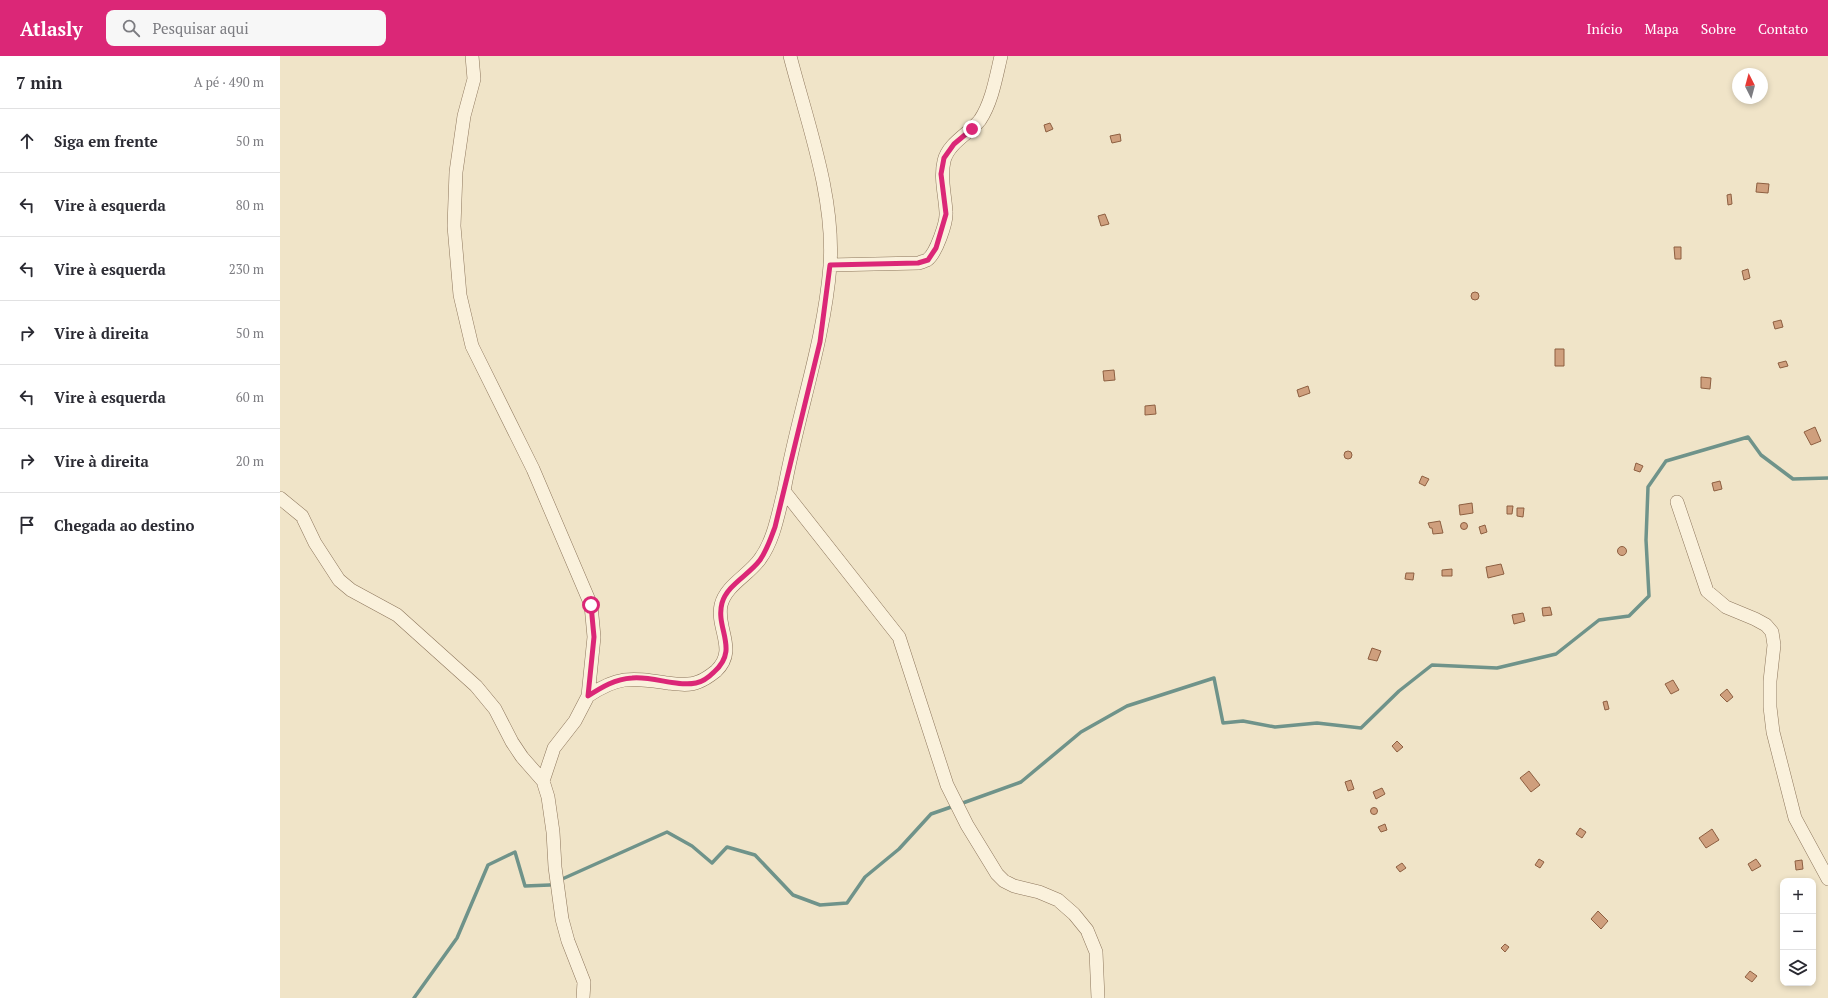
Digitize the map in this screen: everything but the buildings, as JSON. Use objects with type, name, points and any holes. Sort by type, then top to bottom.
[{"type":"street","points":[[472,56],[474,79],[464,116],[456,172],[454,226],[460,296],[472,346],[533,469],[591,605],[594,637],[588,696],[575,721],[554,748],[543,781]]},
{"type":"street","points":[[588,696],[604,685],[620,680],[634,678],[673,683],[698,682],[720,666],[725,658],[727,650],[721,610],[724,599],[731,589],[764,554],[775,527],[820,342],[830,265],[828,218],[824,187],[790,56]]},
{"type":"street","points":[[830,265],[918,263],[928,260],[936,248],[946,214],[941,174],[944,158],[954,144],[972,129],[986,109],[1002,56]]},
{"type":"street","points":[[784,491],[899,637],[947,785],[967,825],[997,874],[1004,881],[1014,886],[1039,892],[1058,900],[1074,914],[1087,930],[1096,952],[1098,998]]},
{"type":"street","points":[[280,498],[302,516],[315,543],[339,580],[351,590],[397,615],[476,686],[495,709],[512,742],[522,757],[543,781],[548,797],[553,832],[555,867],[562,919],[568,941],[584,982],[583,998]]},
{"type":"street","points":[[1677,502],[1707,591],[1726,607],[1755,619],[1766,625],[1772,632],[1774,644],[1770,681],[1774,732],[1795,818],[1828,879]]},
{"type":"waterway","points":[[960,804],[1021,782],[1081,732],[1127,706],[1214,678],[1223,723],[1243,721],[1275,727],[1317,723],[1361,728],[1399,691],[1432,665],[1497,668],[1556,654],[1599,620],[1629,616],[1649,596],[1646,540],[1648,487],[1666,461],[1748,437],[1761,455],[1793,479],[1828,478]]},
{"type":"waterway","points":[[560,880],[667,832],[692,846],[712,863],[727,847],[755,855],[793,895],[820,905],[847,903],[865,877],[899,849],[931,814],[954,806]]},
{"type":"waterway","points":[[414,998],[457,938],[488,865],[515,852],[525,886],[550,885],[555,883]]},
{"type":"route","points":[[591,605],[594,637],[588,696],[604,685],[620,680],[634,678],[686,684],[698,682],[713,673],[720,666],[725,658],[727,650],[721,610],[724,599],[731,589],[764,554],[775,527],[820,342],[830,265],[918,263],[928,260],[936,248],[946,214],[941,174],[944,158],[954,144],[972,129]]}]
